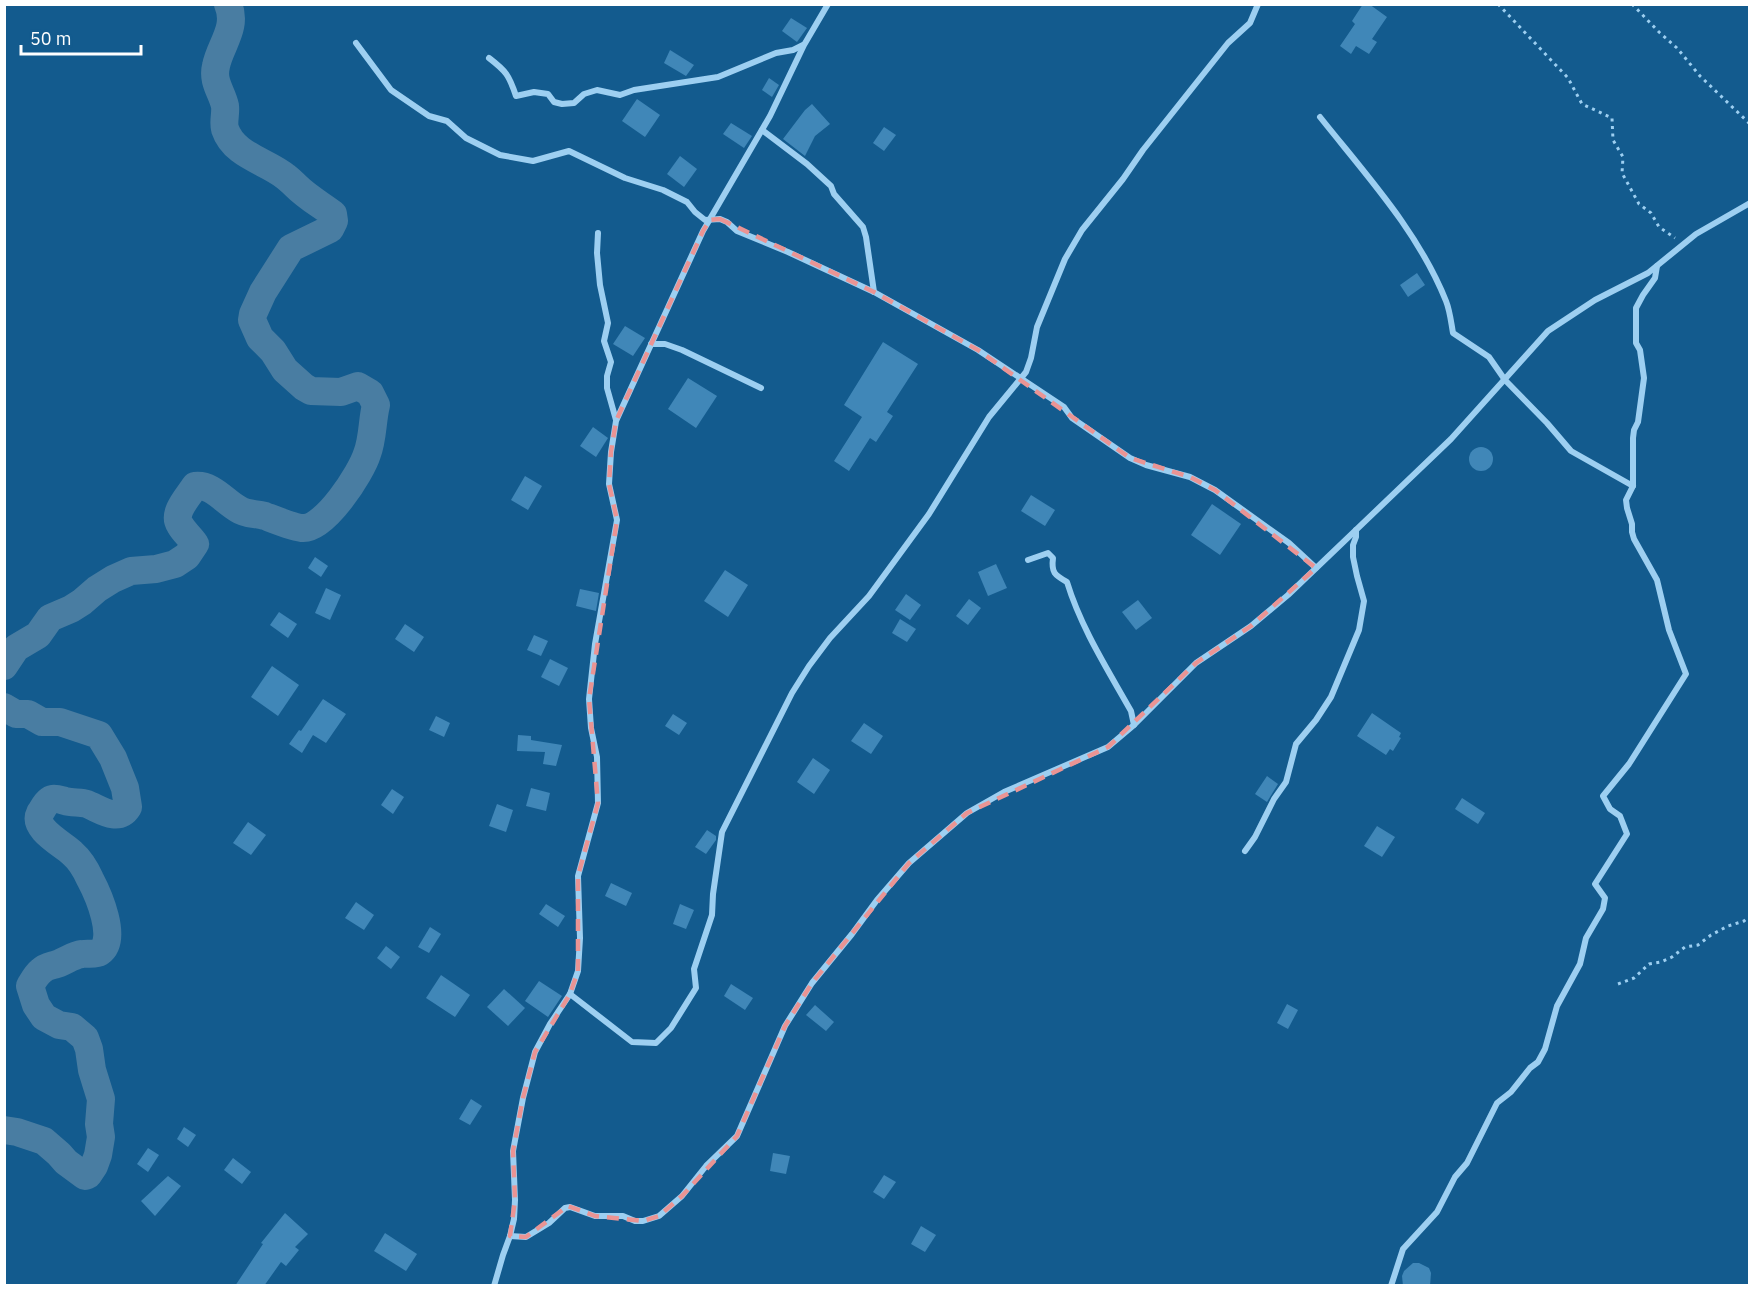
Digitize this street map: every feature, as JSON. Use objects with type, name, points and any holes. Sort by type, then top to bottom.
[{"type":"street","points":[[494,1286],[510,1236],[516,1200],[513,1152],[523,1098],[535,1052],[570,994],[578,971],[580,938],[578,876],[598,803],[597,757],[591,728],[589,699],[597,633],[616,520],[615,504],[609,484],[610,452],[616,421],[703,231],[770,117],[804,45],[828,4]]},
{"type":"street","points":[[570,994],[632,1042],[656,1043],[672,1028],[696,988],[694,969],[712,915],[722,832],[792,693],[830,638],[869,596],[929,514],[989,417],[1021,380],[1031,358],[1037,327],[1065,259],[1082,230],[1228,43],[1250,23],[1258,4]]},
{"type":"street","points":[[356,43],[391,90],[429,116],[447,121],[466,138],[500,155],[533,161],[569,151],[625,178],[663,190],[687,202],[705,220],[720,219],[737,231],[874,292],[978,350],[1064,407],[1072,418],[1130,458],[1146,465],[1190,477],[1215,490],[1289,543],[1316,568]]},
{"type":"street","points":[[489,58],[509,76],[516,96],[534,92],[548,94],[554,102],[562,104],[574,102],[584,94],[597,90],[620,95],[634,90],[718,77],[776,53],[804,45]]},
{"type":"street","points":[[1320,117],[1389,204],[1427,261],[1447,303],[1453,333],[1489,357],[1505,380],[1571,451],[1633,486]]},
{"type":"street","points":[[762,130],[807,164],[831,186],[834,194],[863,227],[874,292]]},
{"type":"street","points":[[510,1236],[526,1237],[549,1223],[565,1208],[570,1207],[596,1216],[623,1216],[635,1221],[659,1216],[682,1196],[706,1166],[737,1136],[790,1017],[812,983],[909,863],[967,813],[1005,792],[1108,747],[1134,725],[1196,663],[1251,626],[1288,595],[1451,439],[1548,331],[1595,300],[1648,273],[1696,234],[1749,203]]},
{"type":"street","points":[[598,233],[600,285],[608,323],[604,341],[611,362],[607,376],[608,388],[616,421]]},
{"type":"street","points":[[1390,1286],[1403,1249],[1437,1212],[1455,1177],[1467,1163],[1497,1102],[1511,1092],[1530,1068],[1538,1062],[1545,1049],[1557,1006],[1580,964],[1586,938],[1603,909],[1605,898],[1595,884],[1627,834],[1620,816],[1610,809],[1603,796],[1629,764],[1686,674],[1669,630],[1657,580],[1634,539],[1626,500],[1633,486],[1633,438],[1638,422],[1644,378],[1640,350],[1636,343],[1636,308],[1655,278],[1657,266]]},
{"type":"street","points":[[651,344],[665,344],[682,350],[761,388]]},
{"type":"street","points":[[1245,851],[1286,782],[1296,744],[1331,697],[1359,630],[1364,601],[1353,557],[1356,530]]},
{"type":"street","points":[[1028,560],[1048,553],[1053,558],[1052,569],[1056,575],[1067,582],[1071,597],[1090,638],[1131,711],[1134,725]]},
{"type":"path","points":[[1498,4],[1568,78],[1582,104],[1611,118],[1613,140],[1623,157],[1622,173],[1639,204],[1652,213],[1659,227],[1684,244]]},
{"type":"path","points":[[1632,4],[1749,124]]},
{"type":"path","points":[[1618,984],[1634,978],[1649,963],[1661,962],[1685,947],[1698,945],[1711,935],[1744,921],[1749,916]]},
{"type":"highlighted area","points":[[720,219],[874,292],[978,350],[1130,458],[1190,477],[1215,490],[1316,568],[1251,626],[1196,663],[1108,747],[967,813],[909,863],[812,983],[785,1026],[737,1136],[682,1196],[659,1216],[643,1221],[595,1216],[568,1206],[526,1237],[510,1236],[515,1200],[513,1151],[523,1098],[535,1052],[570,994],[578,971],[578,876],[598,803],[589,699],[617,520],[609,484],[611,452],[616,421],[703,231],[710,220]]},
{"type":"building","points":[[1363,4],[1369,4],[1387,17],[1372,39],[1377,42],[1369,54],[1356,46],[1351,54],[1340,46],[1355,24],[1352,21]]},
{"type":"building","points":[[791,18],[807,28],[797,42],[782,31]]},
{"type":"building","points":[[670,50],[694,65],[686,76],[664,63]]},
{"type":"building","points":[[769,78],[779,85],[772,97],[762,90]]},
{"type":"building","points":[[637,99],[660,115],[645,137],[622,121]]},
{"type":"building","points":[[812,104],[830,124],[815,136],[805,156],[783,139]]},
{"type":"building","points":[[731,123],[752,136],[744,148],[723,134]]},
{"type":"building","points":[[884,127],[896,135],[884,151],[873,143]]},
{"type":"building","points":[[680,156],[697,169],[684,187],[667,174]]},
{"type":"building","points":[[1417,273],[1425,285],[1408,297],[1400,285]]},
{"type":"building","points":[[625,326],[645,338],[633,356],[613,344]]},
{"type":"building","points":[[883,342],[918,364],[887,412],[893,416],[876,442],[870,438],[849,471],[834,461],[862,417],[844,405]]},
{"type":"building","points":[[688,378],[717,396],[696,428],[668,409]]},
{"type":"building","points":[[593,427],[608,438],[596,457],[580,446]]},
{"type":"building","points":[[1481,447],[1490,450],[1493,459],[1490,468],[1481,471],[1472,468],[1469,459],[1472,450]]},
{"type":"building","points":[[525,476],[542,486],[528,510],[511,500]]},
{"type":"building","points":[[1031,495],[1055,510],[1045,526],[1021,511]]},
{"type":"building","points":[[1212,504],[1241,524],[1220,555],[1191,535]]},
{"type":"building","points":[[315,557],[328,566],[321,577],[308,568]]},
{"type":"building","points":[[996,564],[1007,588],[988,596],[978,572]]},
{"type":"building","points":[[725,570],[748,585],[728,617],[704,601]]},
{"type":"building","points":[[326,588],[341,595],[330,620],[315,613]]},
{"type":"building","points":[[580,589],[599,593],[596,611],[576,606]]},
{"type":"building","points":[[906,594],[921,605],[910,620],[895,610]]},
{"type":"building","points":[[969,599],[981,608],[968,625],[956,616]]},
{"type":"building","points":[[1138,600],[1152,618],[1136,630],[1122,612]]},
{"type":"building","points":[[279,612],[297,624],[288,638],[270,625]]},
{"type":"building","points":[[900,619],[916,629],[907,642],[892,633]]},
{"type":"building","points":[[405,624],[424,637],[414,652],[395,639]]},
{"type":"building","points":[[534,635],[548,641],[541,656],[527,650]]},
{"type":"building","points":[[550,659],[568,668],[559,686],[541,677]]},
{"type":"building","points":[[272,666],[299,685],[278,716],[251,697]]},
{"type":"building","points":[[323,699],[346,714],[326,743],[313,735],[302,753],[289,744]]},
{"type":"building","points":[[1372,713],[1401,733],[1399,737],[1401,738],[1393,751],[1390,749],[1386,755],[1357,736]]},
{"type":"building","points":[[673,714],[687,723],[679,735],[665,726]]},
{"type":"building","points":[[436,716],[450,723],[444,737],[429,730]]},
{"type":"building","points":[[864,723],[883,736],[871,754],[851,741]]},
{"type":"building","points":[[518,735],[531,736],[531,740],[562,745],[556,766],[543,764],[545,752],[517,751]]},
{"type":"building","points":[[813,758],[830,770],[814,794],[797,782]]},
{"type":"building","points":[[1267,776],[1278,784],[1267,802],[1255,794]]},
{"type":"building","points":[[531,788],[550,793],[546,811],[526,806]]},
{"type":"building","points":[[392,789],[404,797],[393,814],[381,805]]},
{"type":"building","points":[[1462,798],[1485,813],[1478,824],[1455,809]]},
{"type":"building","points":[[497,804],[513,810],[506,832],[489,826]]},
{"type":"building","points":[[248,822],[266,835],[251,855],[233,843]]},
{"type":"building","points":[[1377,826],[1395,837],[1382,857],[1364,846]]},
{"type":"building","points":[[707,830],[716,836],[716,840],[706,854],[695,847]]},
{"type":"building","points":[[611,883],[632,893],[626,906],[605,896]]},
{"type":"building","points":[[356,902],[374,915],[364,930],[345,918]]},
{"type":"building","points":[[546,904],[565,916],[558,927],[539,914]]},
{"type":"building","points":[[680,904],[694,910],[686,929],[673,924]]},
{"type":"building","points":[[430,927],[441,934],[429,953],[418,947]]},
{"type":"building","points":[[386,946],[400,957],[391,969],[377,958]]},
{"type":"building","points":[[441,975],[470,995],[455,1017],[426,998]]},
{"type":"building","points":[[539,981],[562,996],[548,1017],[525,1001]]},
{"type":"building","points":[[731,984],[753,998],[745,1010],[724,996]]},
{"type":"building","points":[[504,989],[525,1008],[508,1026],[487,1007]]},
{"type":"building","points":[[1287,1004],[1298,1010],[1288,1029],[1277,1023]]},
{"type":"building","points":[[815,1005],[834,1022],[826,1031],[806,1015]]},
{"type":"building","points":[[471,1099],[482,1106],[470,1125],[459,1119]]},
{"type":"building","points":[[184,1127],[196,1135],[188,1147],[177,1139]]},
{"type":"building","points":[[148,1148],[159,1155],[148,1172],[137,1164]]},
{"type":"building","points":[[773,1153],[790,1156],[786,1174],[770,1171]]},
{"type":"building","points":[[233,1158],[251,1172],[242,1184],[224,1170]]},
{"type":"building","points":[[884,1175],[896,1182],[884,1199],[873,1192]]},
{"type":"building","points":[[168,1176],[181,1186],[155,1216],[141,1201]]},
{"type":"building","points":[[285,1213],[308,1234],[295,1247],[299,1250],[286,1266],[281,1262],[264,1286],[235,1286],[263,1244],[261,1243]]},
{"type":"building","points":[[921,1226],[936,1235],[925,1252],[911,1244]]},
{"type":"building","points":[[385,1233],[417,1254],[406,1271],[374,1251]]},
{"type":"building","points":[[1413,1263],[1429,1268],[1430,1286],[1403,1286],[1404,1271]]},
{"type":"waterway","points":[[4,666],[16,648],[38,635],[50,618],[71,609],[113,579],[131,571],[156,569],[175,564],[187,556],[195,544],[180,525],[178,515],[195,486],[212,490],[241,511],[303,528],[312,526],[331,510],[358,474],[367,454],[376,405],[370,393],[358,386],[341,392],[311,391],[304,387],[285,370],[273,351],[260,338],[252,320],[263,292],[291,248],[330,229],[334,221],[333,214],[289,179],[243,152],[229,138],[224,126],[225,106],[216,82],[215,72],[230,29],[231,13],[228,4]]},
{"type":"waterway","points":[[4,707],[16,714],[28,714],[42,722],[60,722],[99,735],[113,758],[125,788],[128,807],[124,812],[114,814],[85,803],[54,799],[45,805],[39,819],[44,830],[72,853],[85,869],[101,905],[107,927],[105,946],[100,952],[79,955],[47,967],[38,974],[30,986],[36,1005],[44,1017],[59,1025],[72,1027],[85,1038],[89,1049],[92,1070],[101,1099],[99,1124],[101,1137],[94,1166],[85,1176],[44,1141],[4,1130]]}]
